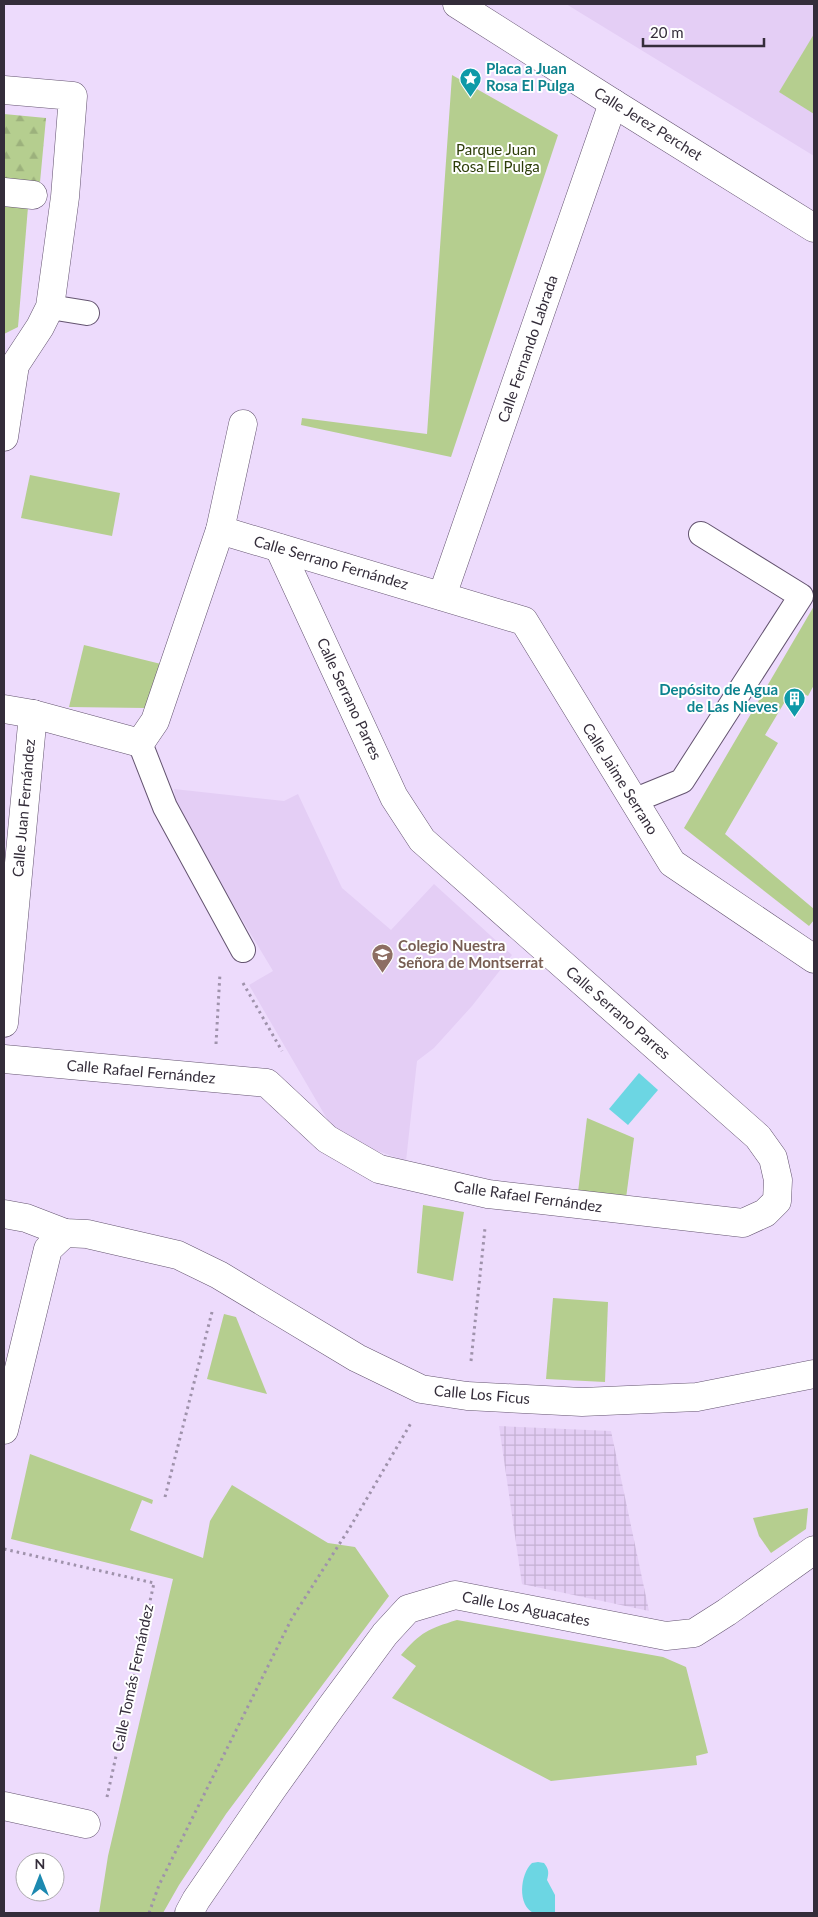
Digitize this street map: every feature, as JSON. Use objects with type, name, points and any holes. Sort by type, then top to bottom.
[{"type":"street","name":"Calle Jerez Perchet","points":[[457,4],[814,228]]},
{"type":"street","points":[[4,90],[73,96],[65,197],[50,306],[40,327],[10,365],[4,437]]},
{"type":"street","name":"Calle Fernando Labrada","points":[[442,596],[613,103]]},
{"type":"street","points":[[4,192],[33,195]]},
{"type":"street","points":[[4,709],[33,714],[140,743],[155,721],[220,530],[243,424]]},
{"type":"street","name":"Calle Serrano Fernández","points":[[220,530],[442,596]]},
{"type":"street","name":"Calle Serrano Parres","points":[[279,548],[394,797],[422,840],[758,1137],[773,1158],[778,1180],[777,1201]]},
{"type":"street","name":"Calle Jaime Serrano","points":[[442,596],[524,621],[672,863],[814,959]]},
{"type":"street","name":"Calle Juan Fernández","points":[[4,1023],[33,714]]},
{"type":"street","name":"Calle Rafael Fernández","points":[[4,1059],[267,1083],[327,1139],[379,1169],[488,1194],[744,1223],[765,1213],[777,1201]]},
{"type":"street","name":"Calle Los Ficus","points":[[4,1214],[26,1218],[65,1233],[86,1234],[178,1255],[220,1275],[357,1358],[421,1389],[467,1396],[582,1402],[697,1397],[814,1374]]},
{"type":"street","points":[[4,1430],[14,1339],[48,1250],[65,1233]]},
{"type":"street","name":"Calle Los Aguacates","points":[[189,1913],[290,1764],[385,1634],[408,1609],[455,1595],[666,1636],[694,1633],[727,1612],[814,1550]]},
{"type":"street","points":[[4,1806],[86,1824]]},
{"type":"lane","points":[[50,306],[86,313]]},
{"type":"lane","points":[[633,801],[682,781],[802,596],[701,534]]},
{"type":"lane","points":[[140,743],[165,807],[243,950]]},
{"type":"path","points":[[218,1009],[220,964]]},
{"type":"path","points":[[239,975],[295,1075],[285,1100]]},
{"type":"path","points":[[467,1396],[488,1194]]},
{"type":"path","points":[[165,1497],[212,1309]]},
{"type":"path","points":[[149,1913],[159,1885],[292,1618],[412,1422]]},
{"type":"path","name":"Calle Tomás Fernández","points":[[4,1549],[154,1583],[101,1827],[86,1824]]},
{"type":"shaded area","points":[[566,4],[814,4],[814,156],[749,116]]},
{"type":"shaded area","name":"Colegio Nuestra Señora de Montserrat","points":[[174,789],[284,801],[298,794],[342,888],[391,930],[434,884],[512,955],[472,1006],[434,1048],[417,1061],[406,1161],[347,1140],[330,1124],[249,985],[273,971],[177,811]]},
{"type":"shaded area","points":[[639,1073],[658,1090],[628,1125],[609,1109]]},
{"type":"shaded area","points":[[499,1426],[611,1431],[649,1611],[522,1584]]},
{"type":"shaded area","points":[[532,1863],[544,1863],[548,1869],[547,1880],[555,1895],[555,1913],[534,1913],[525,1904],[522,1890],[525,1874]]},
{"type":"green space","points":[[814,34],[814,114],[779,92]]},
{"type":"green space","name":"Parque Juan Rosa El Pulga","points":[[452,75],[558,135],[451,457],[301,425],[302,418],[427,434]]},
{"type":"green space","points":[[4,114],[46,118],[40,182],[4,178]]},
{"type":"green space","points":[[4,205],[28,207],[18,327],[4,334]]},
{"type":"green space","points":[[30,475],[120,493],[112,536],[21,518]]},
{"type":"green space","points":[[814,606],[814,685],[808,696],[793,688],[765,735],[778,743],[725,834],[814,909],[814,920],[809,926],[684,828]]},
{"type":"green space","points":[[84,645],[161,664],[145,708],[69,707]]},
{"type":"green space","points":[[587,1118],[634,1138],[626,1198],[578,1192]]},
{"type":"green space","points":[[423,1205],[464,1212],[453,1281],[417,1273]]},
{"type":"green space","points":[[553,1298],[608,1302],[605,1382],[546,1379]]},
{"type":"green space","points":[[224,1314],[236,1317],[267,1394],[207,1379]]},
{"type":"green space","points":[[30,1454],[153,1500],[152,1504],[142,1500],[130,1530],[203,1558],[210,1521],[232,1485],[328,1543],[355,1547],[389,1596],[226,1814],[179,1885],[163,1913],[99,1913],[108,1856],[173,1579],[11,1539]]},
{"type":"green space","points":[[808,1508],[806,1529],[771,1553],[759,1536],[753,1518]]},
{"type":"green space","points":[[457,1620],[663,1657],[686,1667],[708,1753],[696,1756],[697,1765],[551,1781],[392,1698],[416,1666],[401,1655],[414,1641],[426,1632]]},
{"type":"place","name":"Placa a Juan Rosa El Pulga","points":[[470,97]]},
{"type":"place","name":"Depósito de Agua de Las Nieves","points":[[794,718]]},
{"type":"place","name":"Colegio Nuestra Señora de Montserrat","points":[[382,974]]}]
